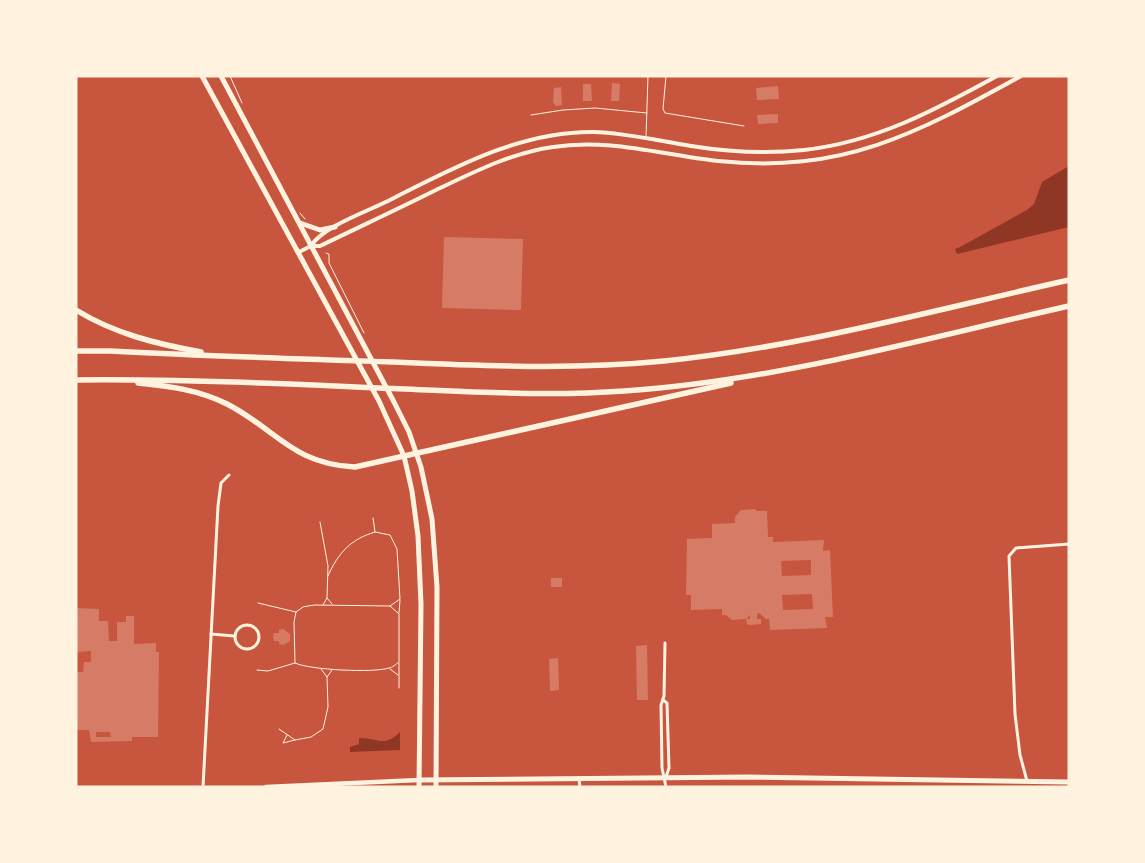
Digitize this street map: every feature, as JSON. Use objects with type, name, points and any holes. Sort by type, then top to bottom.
[{"type":"highway","points":[[76,352],[110,351],[225,357],[498,366],[618,364],[665,361],[760,347],[843,331],[1069,280]]},
{"type":"highway","points":[[111,380],[174,387],[212,397],[229,405],[292,449],[317,460],[355,467],[688,394],[1069,306]]},
{"type":"highway","points":[[76,310],[92,320],[134,338],[159,345],[225,357]]},
{"type":"highway","points":[[76,380],[171,380],[498,394],[549,394],[658,388],[760,376]]},
{"type":"main road","points":[[202,76],[379,401],[404,456],[416,512],[421,587],[419,787]]},
{"type":"main road","points":[[221,76],[394,402],[417,453],[426,487],[436,557],[436,787]]},
{"type":"main road","points":[[298,222],[312,229],[335,227]]},
{"type":"main road","points":[[266,787],[419,780],[666,778],[840,777],[1069,782]]},
{"type":"street","points":[[311,246],[315,239],[335,227],[459,166],[514,144],[545,136],[580,132],[646,138],[743,151],[776,152],[830,146],[878,134],[908,123],[997,76]]},
{"type":"street","points":[[299,252],[311,246],[320,246],[495,162],[536,150],[573,144],[601,144],[740,163],[782,163],[833,158],[871,148],[914,133],[1021,76]]},
{"type":"street","points":[[203,787],[218,506],[221,483],[230,475]]},
{"type":"street","points":[[1027,781],[1020,755],[1015,714],[1009,556],[1016,548],[1069,544]]},
{"type":"street","points":[[245,624],[256,628],[259,638],[254,646],[244,649],[236,642],[234,636],[237,629],[245,624]]},
{"type":"street","points":[[211,634],[234,636]]},
{"type":"street","points":[[665,643],[663,700],[661,705],[662,768],[666,778]]},
{"type":"street","points":[[663,700],[667,703],[669,768],[666,787]]},
{"type":"street","points":[[580,779],[580,787]]},
{"type":"lane","points":[[646,138],[648,76]]},
{"type":"lane","points":[[666,76],[664,113],[744,126]]},
{"type":"lane","points":[[531,116],[564,110],[595,108],[647,113]]},
{"type":"path","points":[[326,253],[329,254],[329,263],[359,319],[365,336]]},
{"type":"path","points":[[373,518],[375,532]]},
{"type":"path","points":[[320,522],[328,576],[328,598],[333,606]]},
{"type":"path","points":[[328,576],[333,564],[346,547],[355,540],[375,532],[390,534],[395,541],[399,562],[399,688]]},
{"type":"path","points":[[323,605],[328,598]]},
{"type":"path","points":[[295,663],[294,622],[296,612],[303,607],[323,605],[390,606],[400,599]]},
{"type":"path","points":[[258,603],[296,612]]},
{"type":"path","points":[[390,606],[399,614]]},
{"type":"path","points":[[257,670],[268,670],[295,663],[304,667],[321,669],[389,668],[399,662]]},
{"type":"path","points":[[389,668],[399,676]]},
{"type":"path","points":[[321,669],[327,677]]},
{"type":"path","points":[[287,735],[283,743],[311,737],[323,729],[328,707],[327,677],[332,669]]},
{"type":"path","points":[[279,729],[295,740]]},
{"type":"shaded area","points":[[1069,166],[1069,227],[957,254],[955,249],[1027,210],[1034,204],[1042,182]]},
{"type":"shaded area","points":[[400,732],[400,750],[350,752],[350,747],[359,744],[359,738],[385,741]]},
{"type":"building","points":[[612,83],[620,84],[619,101],[611,101]]},
{"type":"building","points":[[583,84],[591,84],[592,101],[583,101]]},
{"type":"building","points":[[778,86],[779,99],[757,100],[756,88]]},
{"type":"building","points":[[561,87],[562,105],[556,106],[553,102],[554,88]]},
{"type":"building","points":[[778,114],[778,123],[758,124],[757,115]]},
{"type":"building","points":[[444,237],[523,239],[521,310],[442,308]]},
{"type":"building","points":[[756,509],[756,511],[767,511],[768,537],[773,537],[773,542],[824,540],[823,551],[830,550],[833,617],[825,617],[827,628],[770,630],[769,619],[766,619],[759,613],[757,614],[757,619],[761,619],[761,624],[747,624],[746,619],[732,620],[726,615],[722,615],[722,609],[691,610],[691,595],[686,595],[687,539],[712,538],[712,524],[735,523],[735,517],[741,510]],"holes":[[[811,560],[811,575],[782,576],[781,561]],[[812,594],[813,609],[783,610],[782,595]]]},
{"type":"building","points":[[551,578],[562,578],[562,587],[551,587]]},
{"type":"building","points":[[76,608],[99,609],[99,621],[108,621],[109,641],[117,641],[117,622],[126,622],[126,616],[134,616],[134,644],[156,643],[156,652],[159,652],[158,737],[132,737],[132,741],[91,742],[89,730],[76,730],[76,672],[83,672],[84,662],[91,662],[91,651],[76,652]],"holes":[[[96,732],[110,732],[111,737],[96,737]]]},
{"type":"building","points":[[283,629],[290,634],[290,641],[283,645],[279,644],[279,641],[274,641],[273,637],[274,633],[279,633],[279,630]]},
{"type":"building","points":[[647,645],[648,700],[637,700],[636,646]]},
{"type":"building","points":[[558,658],[559,690],[550,691],[549,659]]}]
